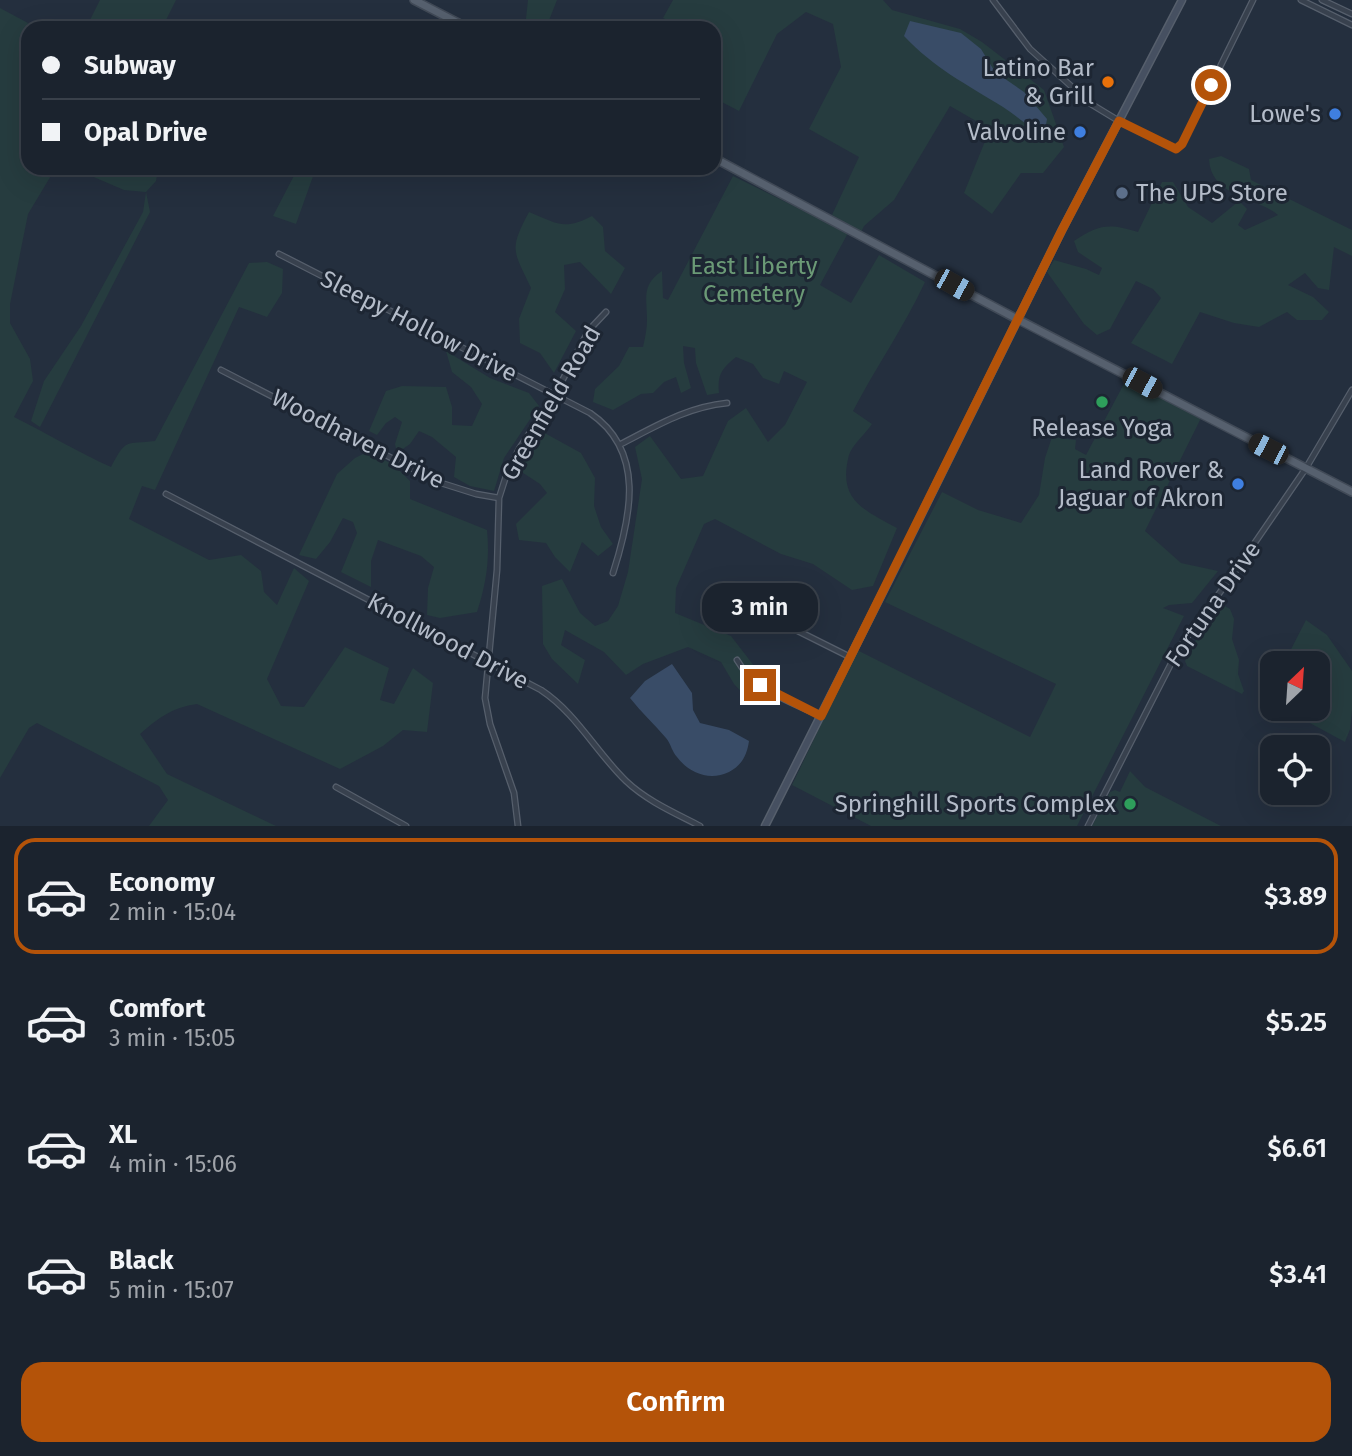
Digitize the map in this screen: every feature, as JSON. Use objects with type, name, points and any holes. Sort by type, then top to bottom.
[{"type":"main road","points":[[414,0],[454,21]]},
{"type":"main road","points":[[765,826],[1017,319],[1182,0]]},
{"type":"main road","points":[[721,162],[1352,492]]},
{"type":"street","points":[[993,0],[1030,49],[1091,104],[1174,148],[1180,146],[1253,0]]},
{"type":"street","points":[[1301,0],[1352,25]]},
{"type":"street","points":[[1322,0],[1352,14]]},
{"type":"street","name":"Sleepy Hollow Drive","points":[[279,254],[593,415],[621,444]]},
{"type":"street","name":"Greenfield Road","points":[[518,826],[514,793],[486,708],[485,678],[497,570],[499,498],[511,462],[554,396],[589,330],[606,312]]},
{"type":"street","name":"Woodhaven Drive","points":[[221,370],[438,482],[499,498]]},
{"type":"street","name":"Fortuna Drive","points":[[1088,826],[1179,648],[1306,468],[1352,390]]},
{"type":"street","points":[[613,573],[623,539],[628,501],[629,470],[621,444],[699,407],[727,403]]},
{"type":"street","name":"Knollwood Drive","points":[[166,494],[541,690],[560,705],[634,789],[700,826]]},
{"type":"street","points":[[722,593],[850,657]]},
{"type":"street","points":[[737,660],[745,673],[760,685],[821,716]]},
{"type":"street","points":[[336,787],[362,806],[405,826]]},
{"type":"green space","points":[[100,0],[176,0],[166,21],[90,21]]},
{"type":"green space","points":[[528,0],[557,0],[549,21],[526,21]]},
{"type":"green space","points":[[673,0],[883,0],[892,10],[960,29],[982,42],[1044,90],[1064,147],[1043,173],[1021,173],[992,214],[964,193],[990,129],[950,106],[894,200],[864,226],[861,232],[832,215],[859,157],[809,129],[841,67],[833,24],[806,12],[777,34],[739,111],[721,102],[721,21],[669,21],[663,18]]},
{"type":"green space","points":[[0,8],[24,21],[21,21],[21,175],[51,175],[28,214],[10,304],[10,323],[30,359],[33,381],[14,417],[111,467],[120,451],[128,444],[155,441],[249,263],[267,262],[283,269],[282,293],[267,317],[239,307],[155,490],[142,486],[129,519],[209,560],[241,555],[261,571],[264,592],[277,605],[294,568],[309,581],[267,679],[281,706],[304,707],[345,647],[389,668],[380,700],[394,704],[413,668],[433,683],[427,732],[403,730],[383,746],[340,769],[197,704],[166,714],[140,734],[167,774],[276,826],[149,826],[168,800],[159,786],[37,723],[29,728],[0,778]]},
{"type":"green space","points":[[1221,156],[1249,169],[1251,180],[1352,230],[1352,256],[1334,247],[1329,290],[1318,288],[1305,273],[1288,285],[1313,297],[1329,312],[1322,320],[1297,320],[1287,312],[1259,327],[1234,323],[1200,312],[1172,364],[1131,343],[1161,298],[1153,289],[1136,281],[1110,329],[1097,335],[1084,324],[1047,272],[1054,260],[1099,275],[1102,268],[1078,252],[1074,241],[1090,231],[1112,226],[1138,232],[1162,182],[1173,182],[1188,207],[1212,223],[1239,201],[1247,209],[1238,225],[1245,230],[1278,215],[1236,194],[1217,181],[1209,159]]},
{"type":"green space","points":[[89,175],[157,175],[156,181],[146,192],[124,190]]},
{"type":"green space","points":[[294,175],[314,175],[296,224],[273,216]]},
{"type":"green space","name":"East Liberty Cemetery","points":[[733,176],[848,233],[820,285],[851,303],[879,255],[925,282],[853,411],[872,424],[853,447],[846,470],[850,493],[856,502],[897,528],[873,586],[852,590],[813,564],[781,554],[715,519],[704,524],[676,588],[675,613],[731,636],[758,671],[751,702],[734,684],[721,662],[688,647],[643,664],[626,675],[604,652],[565,630],[561,645],[585,660],[578,684],[552,659],[543,644],[542,586],[562,579],[580,613],[595,626],[608,621],[618,606],[628,572],[642,479],[635,447],[650,436],[681,479],[703,476],[728,421],[746,408],[768,442],[785,425],[807,382],[784,371],[779,384],[763,378],[753,364],[736,357],[722,372],[719,393],[707,395],[696,363],[695,348],[683,346],[684,363],[691,388],[681,393],[676,377],[664,382],[653,393],[641,394],[613,410],[593,402],[595,389],[619,366],[629,347],[643,347],[647,323],[647,292],[651,281],[662,271],[663,298],[668,300]]},
{"type":"green space","points":[[146,192],[150,212],[40,427],[31,421],[44,381],[81,326],[143,212]]},
{"type":"green space","points":[[529,212],[560,224],[582,221],[592,216],[603,227],[605,251],[625,268],[611,294],[580,262],[564,265],[565,289],[555,312],[576,331],[554,373],[540,353],[520,343],[519,319],[531,288],[517,258],[516,243]]},
{"type":"green space","points":[[446,351],[490,378],[529,393],[539,406],[504,458],[494,491],[470,486],[454,477],[456,457],[432,437],[419,431],[410,444],[397,453],[395,444],[402,422],[395,417],[386,423],[377,435],[369,431],[386,391],[402,386],[446,387],[452,407],[452,425],[472,426],[482,404],[471,387],[452,372]]},
{"type":"green space","points":[[1126,380],[1201,418],[1145,531],[1181,563],[1218,571],[1192,603],[1163,608],[1184,616],[1077,826],[871,826],[792,785],[857,650],[1030,737],[1056,684],[885,602],[942,492],[978,510],[1021,523],[1039,495],[1045,458],[1052,437],[1076,440],[1075,449],[1086,455]]},
{"type":"green space","points":[[541,431],[581,453],[595,478],[594,506],[601,527],[613,544],[598,556],[582,542],[570,572],[546,543],[519,540],[516,524],[547,493],[540,484],[517,469]]},
{"type":"green space","points":[[369,451],[395,466],[410,481],[410,499],[487,530],[486,572],[477,612],[440,618],[427,615],[428,588],[434,567],[421,556],[378,540],[371,561],[371,587],[341,572],[357,533],[353,522],[343,518],[330,542],[316,559],[299,555],[337,474],[355,458]]},
{"type":"green space","points":[[1223,605],[1230,609],[1234,619],[1232,639],[1239,660],[1238,674],[1244,691],[1242,694],[1187,666],[1185,661],[1199,634]]},
{"type":"green space","points":[[1306,620],[1327,635],[1352,671],[1352,711],[1345,742],[1306,721],[1330,721],[1330,651],[1290,651]]},
{"type":"green space","name":"Springhill Sports Complex","points":[[1130,771],[1145,787],[1221,826],[1092,826],[1110,792],[1120,792]]},
{"type":"water","points":[[910,21],[961,33],[981,49],[995,72],[1024,92],[1047,119],[1044,136],[951,75],[915,47],[904,36]]},
{"type":"water","points":[[672,664],[692,693],[693,710],[700,723],[729,730],[749,741],[743,759],[729,772],[708,776],[688,768],[675,755],[666,738],[630,698],[645,681]]},
{"type":"place","name":"Latino Bar & Grill","points":[[1108,82]]},
{"type":"place","name":"Lowe's","points":[[1335,114]]},
{"type":"place","name":"Valvoline","points":[[1080,132]]},
{"type":"place","name":"The UPS Store","points":[[1122,193]]},
{"type":"place","name":"Release Yoga","points":[[1102,402]]},
{"type":"place","name":"Land Rover & Jaguar of Akron","points":[[1238,484]]},
{"type":"place","name":"Springhill Sports Complex","points":[[1130,804]]},
{"type":"route","points":[[760,685],[821,716],[1062,230],[1119,121],[1176,149],[1182,144],[1211,85]]}]
